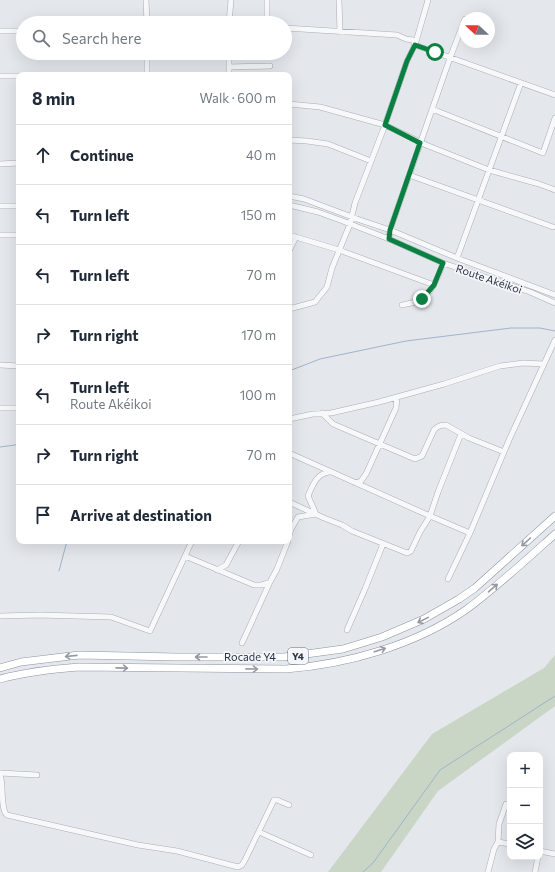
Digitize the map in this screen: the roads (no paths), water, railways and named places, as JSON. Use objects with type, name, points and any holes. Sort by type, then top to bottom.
[{"type":"highway","name":"Rocade Y4","points":[[0,668],[28,661],[79,655],[276,657],[312,654],[343,649],[382,637],[424,619],[459,599],[475,588],[555,516]]},
{"type":"highway","name":"Rocade Y4","points":[[0,679],[24,673],[71,668],[286,669],[316,666],[349,660],[384,649],[429,631],[465,610],[486,594],[555,534]]},
{"type":"street","points":[[146,0],[147,16]]},
{"type":"street","points":[[230,16],[231,0]]},
{"type":"street","points":[[267,0],[267,16]]},
{"type":"street","points":[[339,0],[340,32]]},
{"type":"street","points":[[292,308],[313,302],[327,287],[332,268],[352,218],[355,203],[385,125],[407,61],[415,45],[428,0]]},
{"type":"street","points":[[292,29],[397,35],[412,40],[415,45],[555,95]]},
{"type":"street","points":[[0,31],[16,31]]},
{"type":"street","points":[[389,239],[390,230],[459,35]]},
{"type":"street","points":[[147,60],[147,72]]},
{"type":"street","points":[[229,60],[229,72]]},
{"type":"street","points":[[229,67],[270,66]]},
{"type":"street","points":[[0,76],[16,76]]},
{"type":"street","points":[[457,258],[521,83]]},
{"type":"street","points":[[292,104],[320,107],[385,125],[420,143],[489,170],[540,184],[555,190]]},
{"type":"street","points":[[432,109],[543,153],[555,118]]},
{"type":"street","points":[[292,140],[328,144],[371,161]]},
{"type":"street","points":[[0,164],[16,163]]},
{"type":"street","points":[[409,175],[553,226]]},
{"type":"street","points":[[292,197],[390,230],[457,258],[555,295]]},
{"type":"street","points":[[0,206],[16,206]]},
{"type":"street","name":"Route Akéikoi","points":[[292,206],[318,212],[389,239],[443,263],[530,292],[555,303]]},
{"type":"street","points":[[0,235],[16,235]]},
{"type":"street","points":[[292,236],[339,250],[434,285]]},
{"type":"street","points":[[292,245],[296,237]]},
{"type":"street","points":[[402,305],[417,302],[422,299],[434,285],[443,263]]},
{"type":"street","points":[[448,579],[470,533],[504,452],[555,340]]},
{"type":"street","points":[[292,418],[313,414],[331,413],[397,397],[500,366],[523,363],[544,364]]},
{"type":"street","points":[[0,365],[16,366]]},
{"type":"street","points":[[354,483],[361,481],[364,478],[381,444],[396,408],[397,397]]},
{"type":"street","points":[[0,408],[16,408]]},
{"type":"street","points":[[322,413],[333,424],[415,459],[422,456],[437,427],[446,425],[461,434],[504,452]]},
{"type":"street","points":[[292,503],[342,525],[352,531],[407,553],[410,551],[430,516],[461,434]]},
{"type":"street","points":[[292,454],[470,533]]},
{"type":"street","points":[[316,514],[308,496],[317,478],[323,473],[329,472]]},
{"type":"street","points":[[292,527],[298,517],[316,514]]},
{"type":"street","points":[[0,616],[39,615],[111,617],[150,631],[191,544]]},
{"type":"street","points":[[218,570],[226,565],[237,544]]},
{"type":"street","points":[[242,643],[277,569],[287,544]]},
{"type":"street","points":[[347,630],[383,544]]},
{"type":"street","points":[[185,556],[254,585],[261,585],[270,582]]},
{"type":"street","points":[[37,775],[0,774],[2,780],[0,805],[3,813],[138,845],[177,851],[238,867],[242,865],[245,860],[274,800],[289,806]]},
{"type":"street","points":[[488,872],[494,849],[498,842],[499,824],[506,804]]},
{"type":"street","points":[[259,832],[311,855]]},
{"type":"street","points":[[498,842],[507,844]]},
{"type":"street","points":[[543,852],[555,854]]},
{"type":"street","points":[[535,872],[537,860]]},
{"type":"waterway","points":[[292,370],[320,359],[406,341],[511,328],[540,328],[555,331]]},
{"type":"waterway","points":[[0,447],[16,444]]},
{"type":"waterway","points":[[59,571],[66,544]]},
{"type":"waterway","points":[[363,872],[373,863],[440,770],[555,696]]}]
